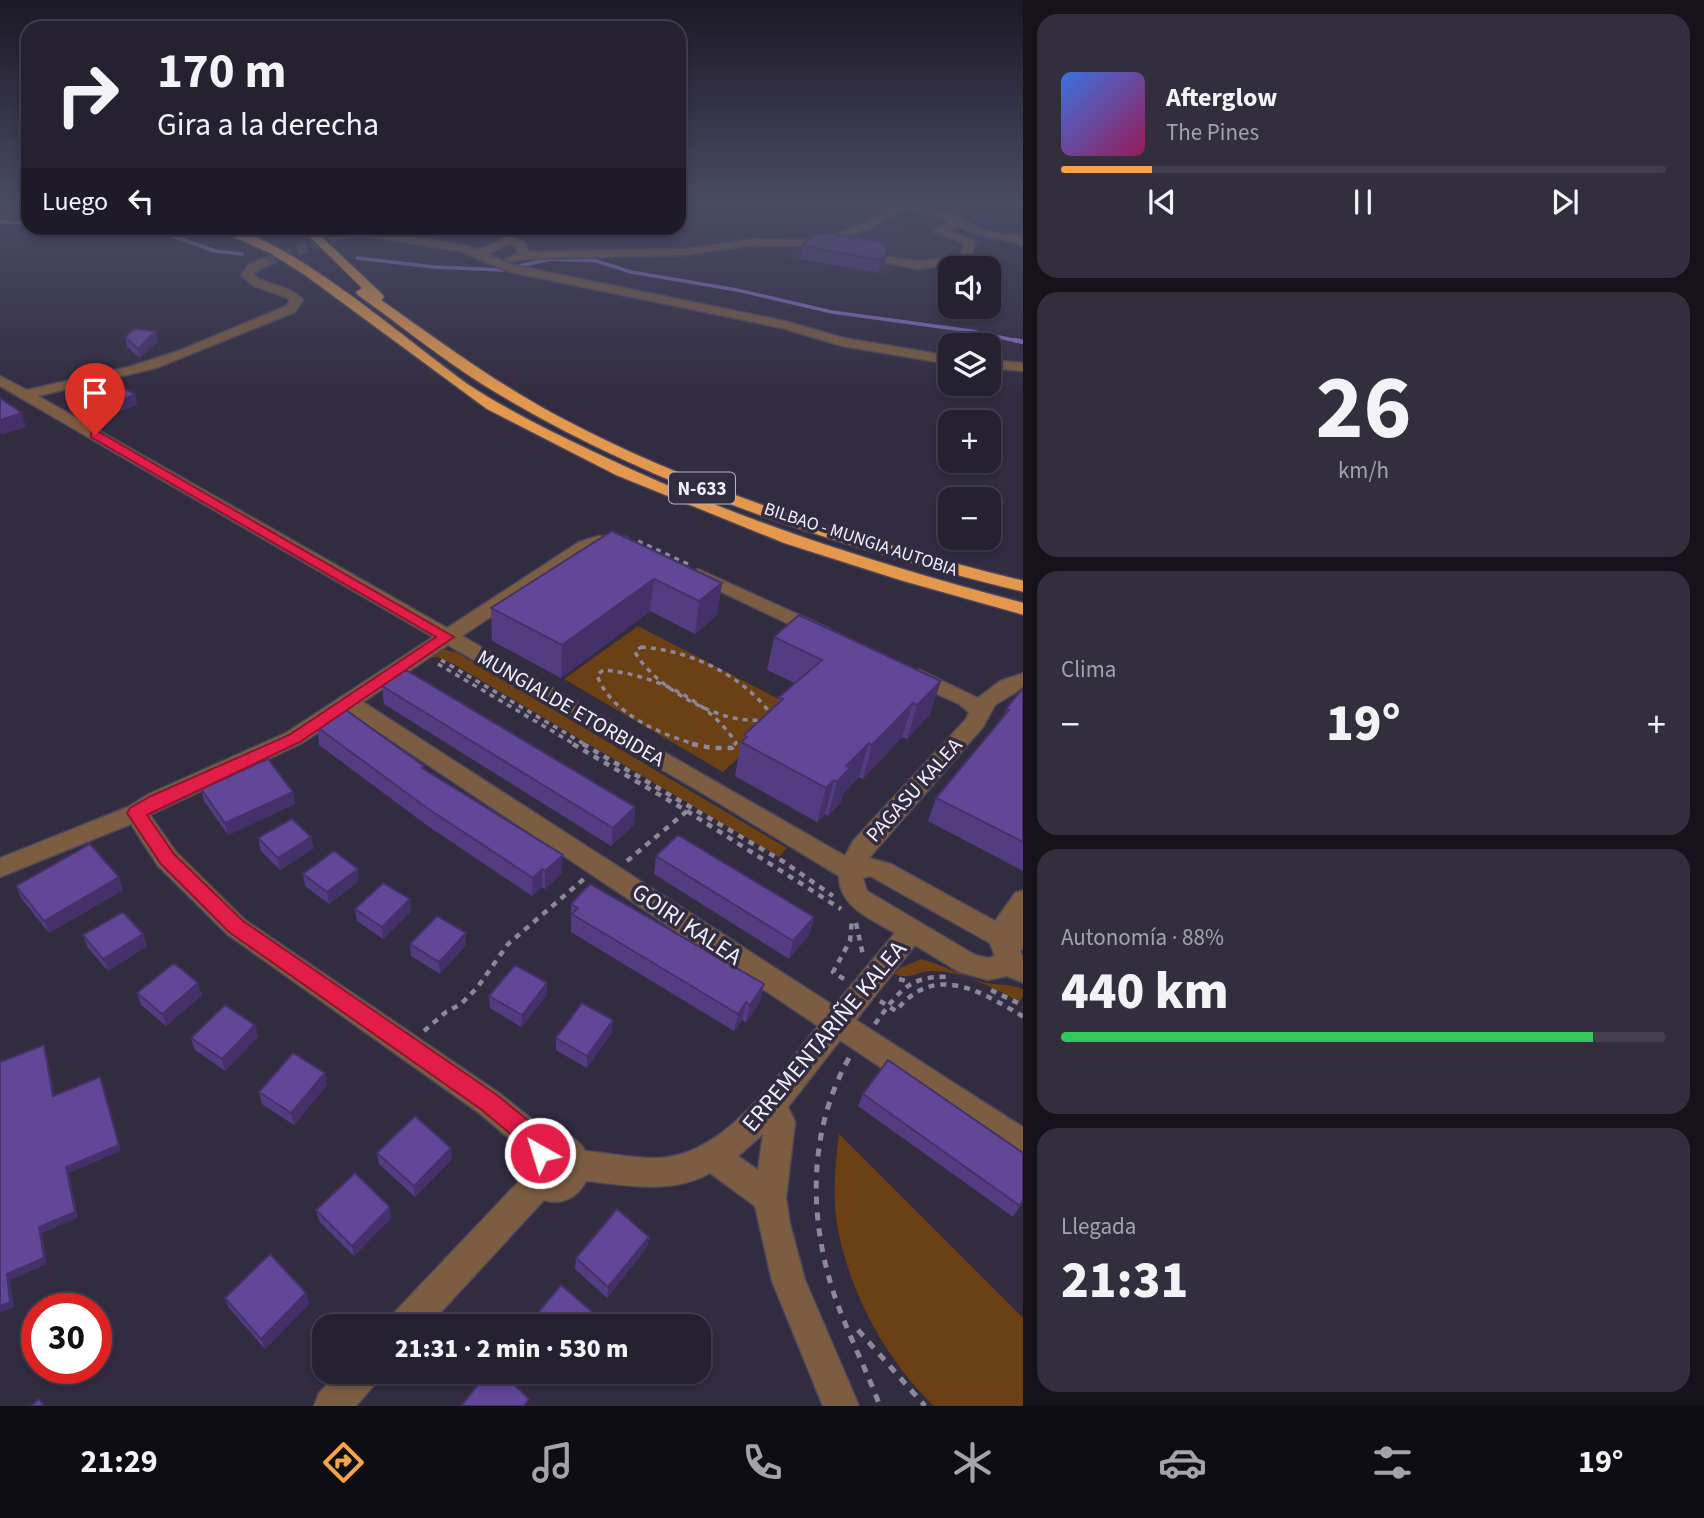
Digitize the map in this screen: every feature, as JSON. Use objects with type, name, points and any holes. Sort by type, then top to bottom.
[{"type":"highway","name":"BILBAO - MUNGIA AUTOBIA","points":[[285,268],[337,302],[427,371],[600,462],[695,504],[804,546],[931,585],[1023,609]]},
{"type":"highway","name":"BILBAO - MUNGIA AUTOBIA","points":[[322,268],[485,380],[550,418],[705,489],[946,569],[1023,587]]},
{"type":"highway","points":[[348,268],[408,325]]},
{"type":"street","points":[[10,388],[44,388],[113,376],[153,364],[291,309],[297,300],[281,289],[257,284],[247,275],[253,268]]},
{"type":"street","points":[[519,268],[640,296],[785,325],[842,342],[938,358]]},
{"type":"street","points":[[1001,365],[1023,367]]},
{"type":"street","name":"MUNGIALDE ETORBIDEA","points":[[10,388],[712,788],[850,871],[870,867],[882,871],[1012,950]]},
{"type":"street","points":[[0,868],[109,821],[136,813],[157,800],[295,738],[585,547],[608,540],[631,541]]},
{"type":"street","points":[[687,566],[843,642]]},
{"type":"street","points":[[892,665],[966,699],[979,709]]},
{"type":"street","name":"PAGASU KALEA","points":[[850,871],[862,847],[975,722],[979,709],[1004,687],[1023,679]]},
{"type":"street","name":"GOIRI KALEA","points":[[350,703],[1023,1146]]},
{"type":"street","points":[[136,813],[167,859],[236,927],[489,1103],[527,1134],[540,1167],[415,1314]]},
{"type":"street","points":[[850,871],[849,885],[858,898],[968,964],[988,969],[1012,950],[1023,900]]},
{"type":"street","name":"ERREMENTARIÑE KALEA","points":[[540,1167],[551,1147],[570,1154],[575,1166],[661,1173],[696,1165],[711,1157],[738,1139],[772,1104],[912,930]]},
{"type":"street","points":[[772,1104],[780,1122],[770,1198],[789,1281],[841,1406]]},
{"type":"street","points":[[711,1157],[770,1198]]},
{"type":"street","points":[[332,1406],[352,1384]]},
{"type":"path","points":[[631,541],[687,566]]},
{"type":"path","points":[[677,693],[631,674],[603,670],[597,675],[597,683],[609,697],[638,719],[699,746],[733,748],[736,743],[733,735],[702,707],[677,693],[647,672],[636,659],[635,652],[641,647],[688,657],[738,682],[770,709],[774,717],[758,722],[737,719],[677,693]]},
{"type":"path","points":[[868,960],[862,954],[860,934],[849,911],[822,888],[445,661],[432,660],[687,811],[831,902],[852,919],[854,935],[851,946],[832,972],[896,1011],[914,991],[938,983],[967,989],[1023,1017]]},
{"type":"path","points":[[407,1046],[477,989],[508,944],[687,811]]},
{"type":"path","points":[[880,1406],[850,1337],[829,1279],[817,1204],[816,1177],[820,1133],[831,1093],[847,1061],[888,1006],[915,978],[933,974],[980,985],[1023,1006]]},
{"type":"path","points":[[858,1330],[925,1406]]},
{"type":"shaded area","points":[[841,268],[895,268],[886,276]]},
{"type":"shaded area","points":[[638,626],[794,707],[723,772],[564,679]]},
{"type":"shaded area","points":[[441,649],[456,652],[787,848],[779,857],[455,665],[437,657],[427,658]]},
{"type":"shaded area","points":[[921,959],[979,981],[1023,989],[1023,996],[1019,1002],[954,973],[931,971],[904,976],[894,974],[900,968]]},
{"type":"shaded area","points":[[839,1134],[1023,1318],[1023,1406],[934,1406],[886,1347],[861,1302],[838,1230],[835,1182]]},
{"type":"building","points":[[134,329],[156,331],[138,349],[125,337]]},
{"type":"building","points":[[118,385],[135,394],[114,404],[94,394]]},
{"type":"building","points":[[0,398],[22,413],[0,420]]},
{"type":"building","points":[[612,531],[722,583],[699,601],[654,579],[562,645],[491,608]]},
{"type":"building","points":[[799,615],[941,681],[917,705],[913,703],[872,745],[869,743],[846,766],[850,768],[837,782],[834,780],[826,788],[741,742],[747,737],[744,735],[783,699],[779,697],[822,660],[774,637]]},
{"type":"building","points":[[406,670],[635,807],[613,828],[382,686]]},
{"type":"building","points":[[1023,688],[1023,842],[936,798],[1009,710],[1006,709]]},
{"type":"building","points":[[346,710],[424,766],[422,768],[563,855],[533,878],[427,808],[317,727]]},
{"type":"building","points":[[268,759],[293,792],[225,823],[201,789]]},
{"type":"building","points":[[292,819],[311,837],[278,858],[258,838]]},
{"type":"building","points":[[678,835],[814,917],[793,941],[656,856]]},
{"type":"building","points":[[90,844],[119,877],[44,921],[16,886]]},
{"type":"building","points":[[334,851],[358,869],[327,892],[303,874]]},
{"type":"building","points":[[383,883],[410,899],[382,927],[355,909]]},
{"type":"building","points":[[590,884],[764,984],[750,1005],[746,1002],[738,1014],[572,914],[578,908],[571,904]]},
{"type":"building","points":[[123,912],[143,934],[103,959],[83,935]]},
{"type":"building","points":[[437,916],[466,933],[439,962],[410,944]]},
{"type":"building","points":[[174,963],[198,983],[162,1014],[137,993]]},
{"type":"building","points":[[515,965],[547,983],[522,1015],[489,996]]},
{"type":"building","points":[[582,1003],[613,1020],[587,1056],[556,1038]]},
{"type":"building","points":[[225,1005],[255,1025],[222,1059],[191,1038]]},
{"type":"building","points":[[44,1045],[53,1096],[100,1077],[119,1145],[66,1167],[75,1212],[39,1227],[44,1258],[7,1274],[10,1302],[0,1306],[0,1062]]},
{"type":"building","points":[[293,1053],[325,1073],[291,1113],[259,1092]]},
{"type":"building","points":[[888,1060],[1023,1153],[1023,1200],[1020,1206],[863,1094]]},
{"type":"building","points":[[415,1116],[451,1148],[414,1186],[377,1153]]},
{"type":"building","points":[[355,1173],[390,1207],[352,1246],[316,1210]]},
{"type":"building","points":[[617,1209],[649,1237],[608,1287],[576,1258]]},
{"type":"building","points":[[270,1254],[306,1293],[261,1339],[225,1298]]},
{"type":"building","points":[[561,1285],[595,1314],[537,1314]]},
{"type":"building","points":[[478,1384],[513,1384],[529,1399],[524,1406],[461,1406]]},
{"type":"building","points":[[39,1399],[44,1406],[31,1406]]},
{"type":"waterway","points":[[448,268],[503,270]]},
{"type":"waterway","points":[[617,268],[737,290],[832,312],[971,331],[1022,342]]},
{"type":"waterway","points":[[1014,340],[1023,342]]},
{"type":"route","points":[[95,435],[446,637],[295,738],[157,800],[136,813],[167,859],[236,927],[489,1103],[527,1134],[540,1153]]}]
